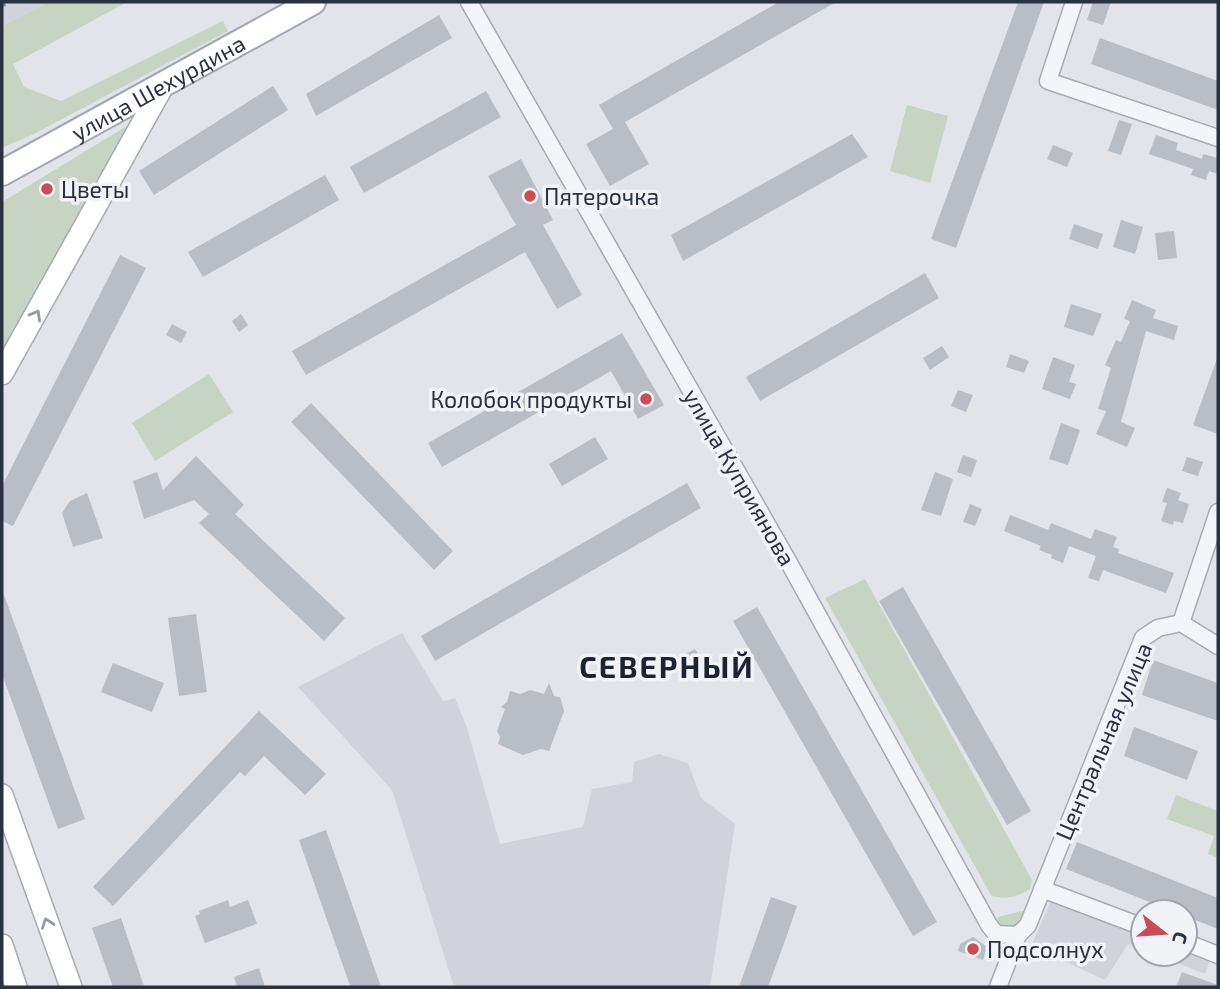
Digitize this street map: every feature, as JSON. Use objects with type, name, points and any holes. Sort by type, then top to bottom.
[{"type":"main road","name":"улица Шехурдина","points":[[3,172],[313,2]]},
{"type":"street","name":"улица Куприянова","points":[[469,2],[788,561],[989,925],[996,934],[1018,935]]},
{"type":"street","points":[[1074,2],[1048,81],[1218,138]]},
{"type":"street","points":[[2,374],[163,86]]},
{"type":"street","points":[[1218,512],[1181,623],[1218,646]]},
{"type":"street","name":"Центральная улица","points":[[998,987],[1018,935],[1028,925],[1143,638],[1158,628],[1181,623]]},
{"type":"street","points":[[2,796],[71,987]]},
{"type":"street","points":[[1042,889],[1129,922]]},
{"type":"street","points":[[2,946],[16,987]]},
{"type":"street","points":[[1199,948],[1218,955]]},
{"type":"shaded area","points":[[2,2],[49,2],[2,26]]},
{"type":"shaded area","points":[[402,633],[443,701],[455,698],[467,728],[500,844],[583,827],[592,789],[632,782],[634,762],[659,754],[688,763],[701,798],[735,824],[710,987],[454,987],[392,790],[298,687]]},
{"type":"shaded area","points":[[1053,896],[1129,927],[1129,944],[1105,980],[1031,946]]},
{"type":"shaded area","points":[[1199,955],[1210,959],[1205,974],[1190,968],[1199,968]]},
{"type":"green space","points":[[49,2],[127,2],[13,64],[24,87],[61,101],[223,21],[228,31],[34,134],[2,148],[2,26]]},
{"type":"green space","points":[[907,105],[948,116],[930,183],[890,171]]},
{"type":"green space","points":[[135,121],[2,362],[2,202]]},
{"type":"green space","points":[[209,374],[233,412],[155,461],[132,423]]},
{"type":"green space","points":[[865,579],[1032,880],[1030,889],[1026,892],[1006,898],[991,895],[825,598]]},
{"type":"green space","points":[[1176,795],[1218,811],[1218,858],[1208,854],[1214,836],[1167,819]]},
{"type":"green space","points":[[1030,909],[1020,928],[1003,932],[996,923],[998,917]]},
{"type":"building","points":[[779,2],[836,2],[625,122],[649,164],[610,186],[586,144],[613,129],[599,105]]},
{"type":"building","points":[[1018,2],[1044,2],[956,248],[931,239]]},
{"type":"building","points":[[1093,2],[1111,2],[1103,25],[1087,20]]},
{"type":"building","points":[[439,15],[452,38],[316,116],[306,94]]},
{"type":"building","points":[[1100,38],[1218,81],[1218,110],[1091,64]]},
{"type":"building","points":[[273,86],[288,110],[154,195],[139,171]]},
{"type":"building","points":[[486,91],[501,117],[364,193],[350,167]]},
{"type":"building","points":[[1119,120],[1132,124],[1121,155],[1108,151]]},
{"type":"building","points":[[852,134],[868,157],[683,261],[671,235]]},
{"type":"building","points":[[1156,135],[1178,143],[1176,150],[1202,159],[1203,154],[1218,158],[1218,174],[1209,171],[1206,180],[1191,175],[1193,169],[1149,154]]},
{"type":"building","points":[[1053,145],[1073,153],[1067,167],[1047,159]]},
{"type":"building","points":[[521,159],[553,220],[543,225],[582,295],[557,309],[525,252],[306,375],[292,351],[516,225],[488,176]]},
{"type":"building","points":[[325,175],[339,200],[203,277],[188,252]]},
{"type":"building","points":[[1121,220],[1143,227],[1135,254],[1113,247]]},
{"type":"building","points":[[1074,224],[1103,234],[1098,249],[1069,239]]},
{"type":"building","points":[[1174,231],[1177,258],[1158,260],[1155,233]]},
{"type":"building","points":[[120,255],[146,268],[13,526],[2,521],[2,486]]},
{"type":"building","points":[[925,273],[939,298],[760,401],[746,377]]},
{"type":"building","points":[[1132,300],[1156,310],[1153,318],[1178,326],[1174,340],[1146,331],[1121,422],[1135,428],[1127,447],[1096,434],[1106,411],[1098,409],[1111,368],[1105,365],[1116,340],[1121,342],[1130,321],[1124,319]]},
{"type":"building","points":[[1071,304],[1102,314],[1093,336],[1064,327]]},
{"type":"building","points":[[241,314],[248,325],[239,332],[232,321]]},
{"type":"building","points":[[172,324],[187,332],[181,343],[166,335]]},
{"type":"building","points":[[622,333],[664,405],[638,419],[611,371],[442,467],[428,443]]},
{"type":"building","points":[[942,346],[949,357],[930,370],[923,358]]},
{"type":"building","points":[[1010,354],[1029,361],[1024,373],[1006,367]]},
{"type":"building","points":[[1218,356],[1218,434],[1193,425]]},
{"type":"building","points":[[1053,357],[1075,365],[1069,382],[1076,384],[1070,399],[1042,389]]},
{"type":"building","points":[[958,390],[973,395],[966,412],[951,406]]},
{"type":"building","points":[[311,403],[453,551],[434,570],[291,422]]},
{"type":"building","points":[[1061,423],[1080,430],[1068,465],[1049,459]]},
{"type":"building","points":[[595,437],[608,459],[562,486],[549,464]]},
{"type":"building","points":[[963,455],[977,460],[971,477],[957,472]]},
{"type":"building","points":[[196,456],[244,505],[235,514],[345,618],[324,641],[199,523],[209,514],[194,500],[144,519],[133,481],[157,472],[163,490]]},
{"type":"building","points":[[1187,457],[1203,462],[1198,476],[1182,471]]},
{"type":"building","points":[[935,472],[953,479],[941,516],[921,510]]},
{"type":"building","points":[[687,483],[701,508],[435,661],[421,636]]},
{"type":"building","points":[[1167,488],[1181,493],[1178,500],[1189,504],[1183,523],[1174,521],[1173,525],[1161,521],[1167,503],[1162,502]]},
{"type":"building","points":[[87,493],[103,538],[73,547],[62,513],[70,501]]},
{"type":"building","points":[[970,504],[982,509],[975,526],[963,522]]},
{"type":"building","points":[[1010,515],[1048,530],[1051,523],[1091,539],[1095,529],[1117,537],[1113,547],[1119,549],[1118,553],[1174,573],[1166,593],[1103,570],[1099,581],[1088,578],[1096,556],[1069,546],[1063,563],[1051,558],[1052,555],[1039,550],[1041,546],[1004,531]]},
{"type":"building","points":[[903,587],[1031,811],[1007,825],[879,601]]},
{"type":"building","points":[[3,592],[85,819],[58,829],[2,674]]},
{"type":"building","points":[[757,607],[937,922],[913,936],[733,621]]},
{"type":"building","points":[[196,614],[207,692],[179,696],[168,618]]},
{"type":"building","points":[[695,649],[703,661],[689,670],[681,656]]},
{"type":"building","points":[[1153,660],[1218,683],[1218,721],[1142,695]]},
{"type":"building","points":[[113,663],[164,683],[152,712],[101,692]]},
{"type":"building","points":[[549,683],[554,696],[560,697],[564,711],[549,751],[541,749],[523,755],[498,744],[500,737],[497,731],[505,709],[501,707],[507,702],[510,691],[520,694],[530,690],[544,694]]},
{"type":"building","points":[[259,711],[326,774],[305,795],[264,756],[245,776],[240,772],[113,906],[93,887]]},
{"type":"building","points":[[1134,727],[1198,751],[1187,780],[1124,756]]},
{"type":"building","points":[[326,830],[381,987],[351,987],[348,980],[299,840]]},
{"type":"building","points":[[1077,842],[1218,898],[1218,929],[1199,922],[1199,898],[1140,898],[1066,869]]},
{"type":"building","points":[[771,897],[797,906],[786,938],[768,987],[739,987]]},
{"type":"building","points":[[228,900],[230,907],[248,900],[257,924],[205,943],[195,916],[200,914],[199,911]]},
{"type":"building","points":[[121,918],[144,987],[113,987],[92,928]]},
{"type":"building","name":"Подсолнух","points":[[973,937],[987,947],[983,960],[958,951],[960,944]]},
{"type":"building","points":[[259,968],[265,987],[237,987],[234,977]]},
{"type":"building","points":[[1182,972],[1218,985],[1218,987],[1176,987]]},
{"type":"railway","points":[[2,5],[8,2]]},
{"type":"place","name":"Цветы","points":[[47,189]]},
{"type":"place","name":"Пятерочка","points":[[530,196]]},
{"type":"place","name":"Колобок продукты","points":[[646,399]]},
{"type":"place","name":"Подсолнух","points":[[973,949]]},
{"type":"district","name":"СЕВЕРНЫЙ","points":[[667,666]]}]
